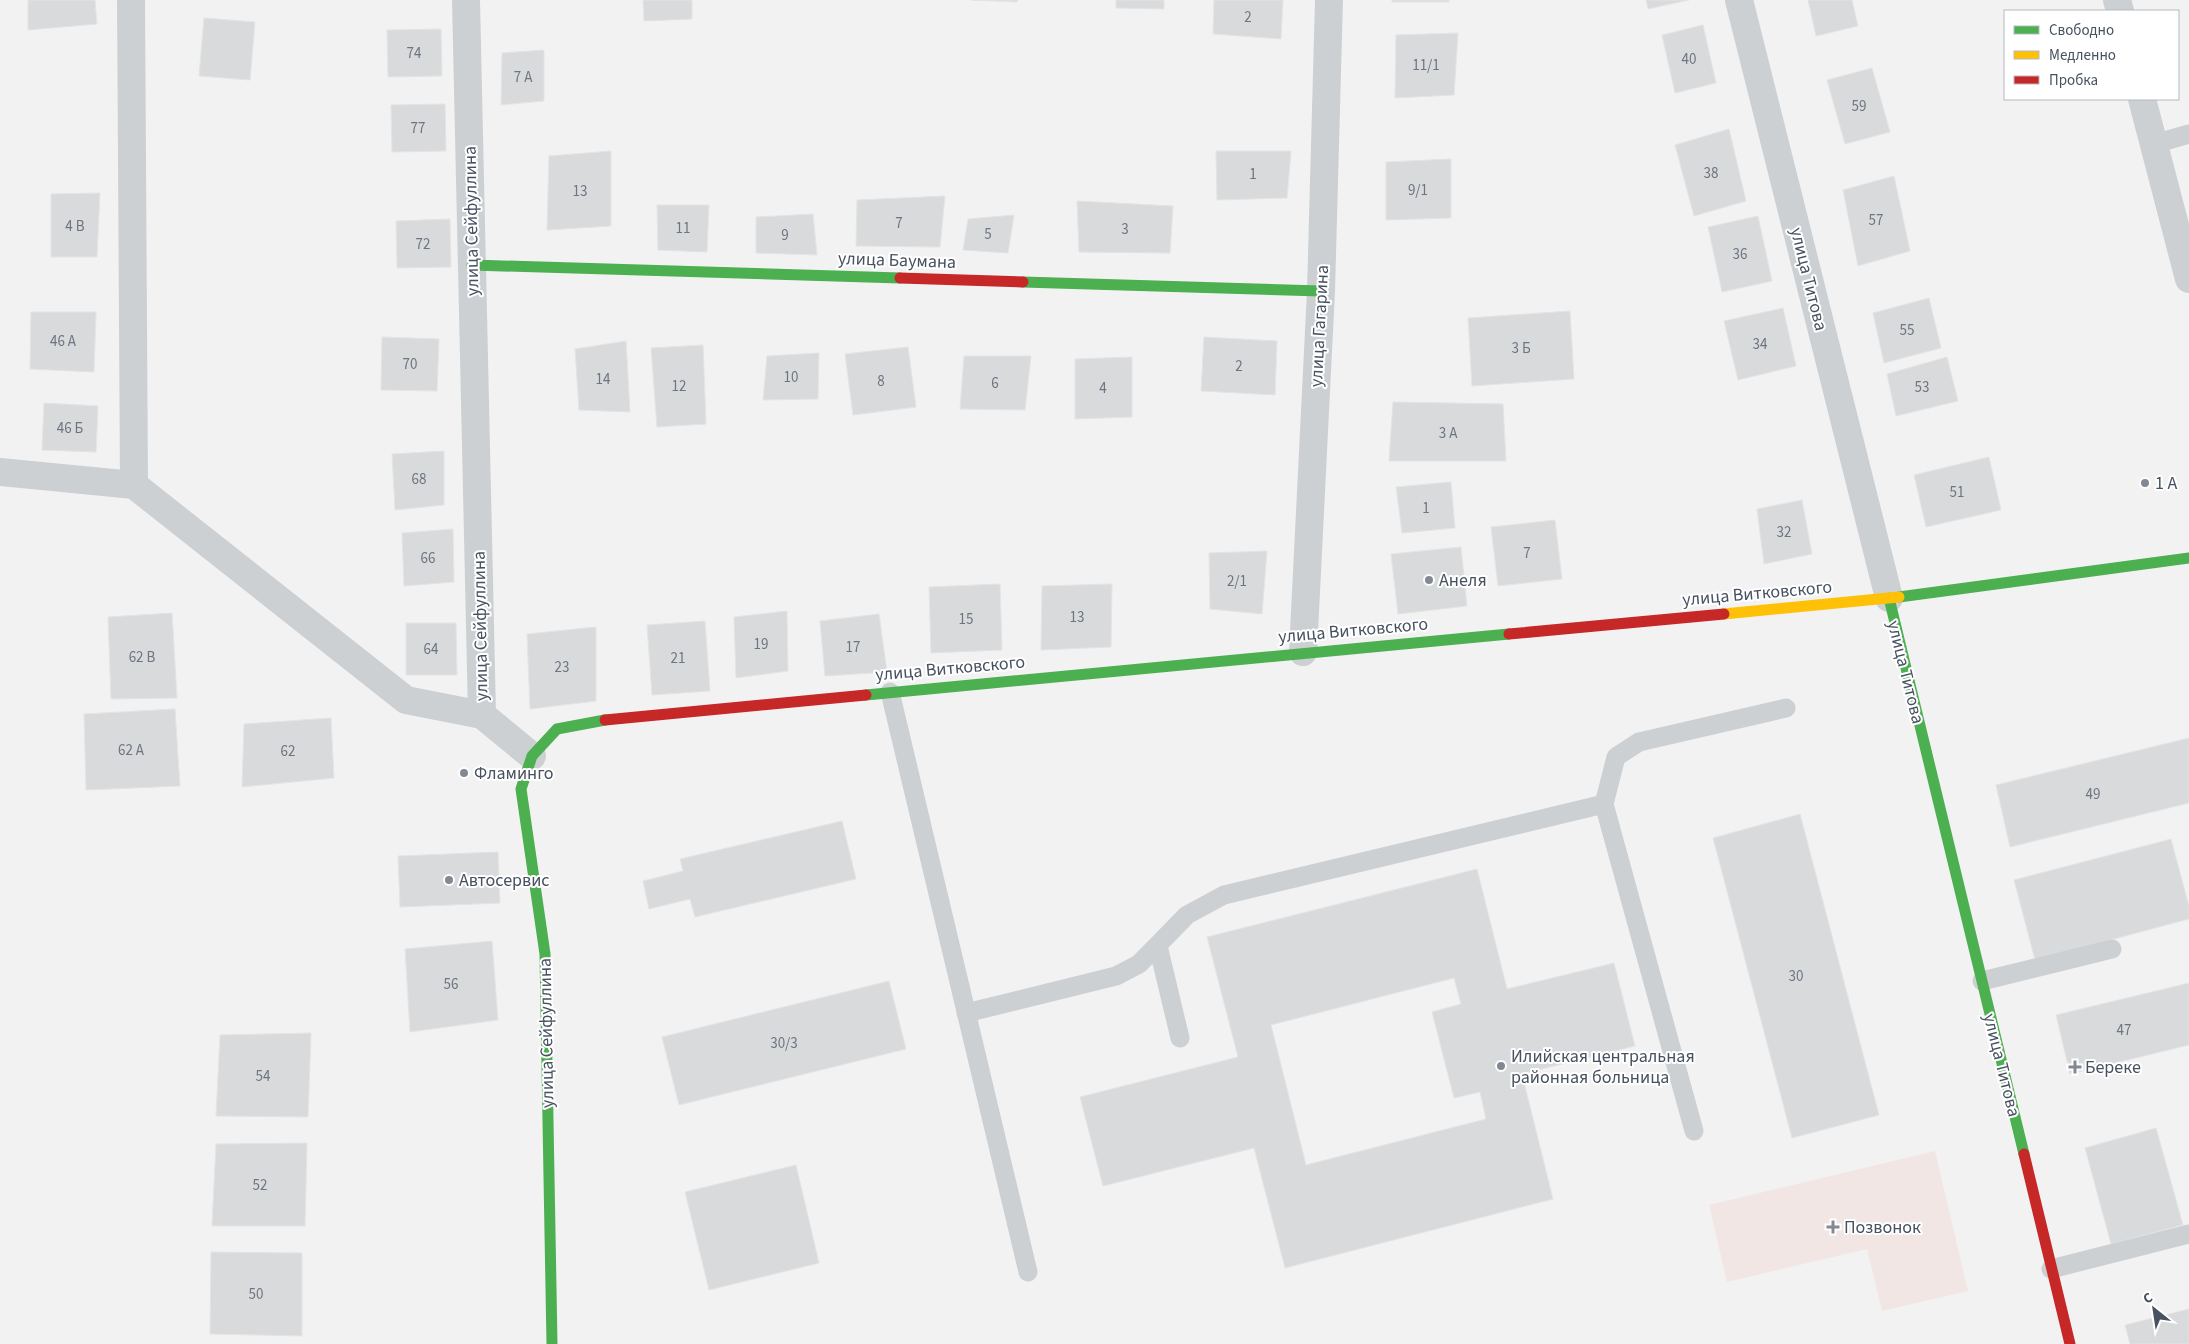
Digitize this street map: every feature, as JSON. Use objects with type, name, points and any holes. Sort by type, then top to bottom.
[{"type":"street","points":[[131,0],[134,485]]},
{"type":"street","name":"улица Сейфуллина","points":[[466,0],[482,715],[532,756],[521,789],[545,954],[552,1344]]},
{"type":"street","name":"улица Гагарина","points":[[1302,652],[1322,291],[1329,0]]},
{"type":"street","name":"улица Титова","points":[[1739,0],[1888,598],[2070,1344]]},
{"type":"street","points":[[2142,100],[2189,280]]},
{"type":"street","name":"улица Баумана","points":[[472,265],[1322,291]]},
{"type":"street","points":[[0,472],[134,485],[406,700],[482,715]]},
{"type":"street","name":"улица Витковского","points":[[532,756],[557,729],[608,719],[1888,598],[2189,558]]},
{"type":"lane","points":[[2154,144],[2189,134]]},
{"type":"lane","points":[[890,692],[1028,1272]]},
{"type":"lane","points":[[1694,1131],[1604,804],[1616,757],[1639,742],[1786,708]]},
{"type":"lane","points":[[966,1013],[1116,976],[1139,964],[1187,915],[1224,895],[1604,804]]},
{"type":"lane","points":[[1158,946],[1180,1038]]},
{"type":"lane","points":[[1982,981],[2112,948]]},
{"type":"lane","points":[[2051,1269],[2189,1234]]},
{"type":"shaded area","name":"Позвонок","points":[[1935,1151],[1968,1291],[1882,1311],[1867,1249],[1727,1282],[1709,1205]]},
{"type":"building","points":[[28,0],[95,0],[97,24],[28,30]]},
{"type":"building","points":[[643,0],[692,0],[692,19],[644,21]]},
{"type":"building","points":[[971,0],[1018,0],[1017,2]]},
{"type":"building","points":[[1116,0],[1164,0],[1164,9],[1116,8]]},
{"type":"building","points":[[1214,0],[1283,0],[1281,39],[1213,34]]},
{"type":"building","points":[[1392,0],[1449,0],[1449,2],[1392,2]]},
{"type":"building","points":[[1646,0],[1689,0],[1648,9]]},
{"type":"building","points":[[1808,0],[1852,0],[1858,26],[1816,36]]},
{"type":"building","points":[[204,18],[255,22],[250,80],[199,76]]},
{"type":"building","points":[[1703,25],[1716,83],[1675,93],[1662,35]]},
{"type":"building","points":[[441,29],[442,76],[388,77],[387,30]]},
{"type":"building","points":[[1458,33],[1454,95],[1395,98],[1396,35]]},
{"type":"building","points":[[544,50],[544,101],[501,105],[502,53]]},
{"type":"building","points":[[1872,68],[1890,132],[1845,144],[1827,80]]},
{"type":"building","points":[[445,104],[446,151],[392,152],[391,105]]},
{"type":"building","points":[[1729,129],[1746,201],[1694,216],[1675,145]]},
{"type":"building","points":[[611,151],[611,226],[547,230],[549,156]]},
{"type":"building","points":[[1216,151],[1291,151],[1287,198],[1217,200]]},
{"type":"building","points":[[1451,159],[1451,218],[1386,220],[1386,162]]},
{"type":"building","points":[[1894,176],[1910,251],[1858,266],[1843,190]]},
{"type":"building","points":[[100,193],[97,257],[51,257],[51,194]]},
{"type":"building","points":[[945,196],[940,247],[856,246],[857,200]]},
{"type":"building","points":[[1077,201],[1173,206],[1170,253],[1079,252]]},
{"type":"building","points":[[657,205],[709,205],[707,252],[658,250]]},
{"type":"building","points":[[813,214],[817,255],[756,253],[756,217]]},
{"type":"building","points":[[1014,215],[1008,253],[963,250],[968,219]]},
{"type":"building","points":[[1758,216],[1772,281],[1722,292],[1708,227]]},
{"type":"building","points":[[450,219],[451,267],[397,268],[396,221]]},
{"type":"building","points":[[1929,298],[1941,348],[1884,363],[1873,313]]},
{"type":"building","points":[[1783,308],[1796,366],[1738,380],[1724,321]]},
{"type":"building","points":[[1570,311],[1574,379],[1472,386],[1468,318]]},
{"type":"building","points":[[31,312],[96,312],[94,372],[30,369]]},
{"type":"building","points":[[382,337],[439,339],[437,391],[381,390]]},
{"type":"building","points":[[1204,337],[1277,341],[1275,395],[1201,391]]},
{"type":"building","points":[[626,341],[630,412],[579,410],[575,349]]},
{"type":"building","points":[[703,345],[706,424],[657,427],[651,348]]},
{"type":"building","points":[[908,347],[916,407],[853,415],[845,354]]},
{"type":"building","points":[[819,353],[818,399],[763,400],[767,356]]},
{"type":"building","points":[[964,356],[1031,356],[1025,410],[960,409]]},
{"type":"building","points":[[1132,357],[1132,417],[1075,419],[1075,359]]},
{"type":"building","points":[[1947,357],[1958,401],[1896,416],[1887,374]]},
{"type":"building","points":[[1393,402],[1503,404],[1506,461],[1389,461]]},
{"type":"building","points":[[44,403],[98,406],[96,452],[42,450]]},
{"type":"building","points":[[444,451],[444,505],[395,510],[392,454]]},
{"type":"building","points":[[1989,457],[2001,510],[1926,527],[1914,475]]},
{"type":"building","points":[[1451,482],[1455,528],[1402,533],[1396,487]]},
{"type":"building","points":[[1802,500],[1812,554],[1764,564],[1757,509]]},
{"type":"building","points":[[1555,520],[1562,579],[1498,586],[1491,527]]},
{"type":"building","points":[[453,529],[454,582],[404,586],[402,533]]},
{"type":"building","name":"Анеля","points":[[1461,547],[1467,606],[1398,614],[1391,554]]},
{"type":"building","points":[[1267,551],[1262,614],[1210,609],[1209,553]]},
{"type":"building","points":[[1000,584],[1002,650],[931,653],[929,587]]},
{"type":"building","points":[[1112,584],[1111,647],[1041,650],[1042,586]]},
{"type":"building","points":[[787,611],[788,671],[736,678],[734,617]]},
{"type":"building","points":[[172,613],[177,698],[111,699],[108,617]]},
{"type":"building","points":[[879,614],[887,672],[825,676],[820,621]]},
{"type":"building","points":[[705,621],[710,691],[652,695],[647,625]]},
{"type":"building","points":[[406,623],[456,623],[457,675],[406,675]]},
{"type":"building","points":[[596,627],[596,701],[530,709],[527,634]]},
{"type":"building","points":[[175,709],[180,786],[86,790],[84,714]]},
{"type":"building","points":[[331,718],[334,778],[242,787],[244,724]]},
{"type":"building","points":[[2189,738],[2189,803],[2010,847],[1996,785]]},
{"type":"building","points":[[1800,814],[1879,1115],[1792,1138],[1713,838]]},
{"type":"building","points":[[842,821],[856,879],[695,917],[690,899],[649,909],[643,881],[683,871],[680,859]]},
{"type":"building","points":[[2171,839],[2189,906],[2189,919],[2035,960],[2014,880]]},
{"type":"building","name":"Автосервис","points":[[498,852],[500,903],[400,907],[398,856]]},
{"type":"building","name":"Илийская центральная районная больница","points":[[1477,869],[1507,989],[1614,963],[1635,1046],[1522,1074],[1553,1199],[1285,1268],[1254,1148],[1103,1186],[1080,1097],[1238,1057],[1207,937]],"holes":[[[1454,978],[1461,1004],[1432,1012],[1454,1098],[1480,1092],[1486,1119],[1306,1165],[1271,1025]]]},
{"type":"building","points":[[492,941],[498,1020],[410,1032],[405,949]]},
{"type":"building","points":[[889,981],[906,1049],[679,1105],[662,1037]]},
{"type":"building","points":[[2189,983],[2189,1045],[2070,1074],[2056,1015]]},
{"type":"building","points":[[311,1033],[308,1117],[216,1116],[220,1035]]},
{"type":"building","points":[[2156,1128],[2183,1225],[2111,1244],[2085,1148]]},
{"type":"building","points":[[307,1143],[305,1226],[212,1226],[216,1144]]},
{"type":"building","points":[[796,1165],[819,1263],[709,1290],[685,1192]]},
{"type":"building","points":[[211,1252],[302,1253],[302,1336],[210,1334]]},
{"type":"building","points":[[2189,1309],[2189,1344],[2130,1344],[2125,1325]]},
{"type":"traffic: fast","points":[[472,265],[900,278]]},
{"type":"traffic: fast","points":[[1023,282],[1321,291]]},
{"type":"traffic: fast","points":[[1899,597],[2189,558]]},
{"type":"traffic: fast","points":[[1889,598],[2024,1154]]},
{"type":"traffic: fast","points":[[866,695],[1509,634]]},
{"type":"traffic: fast","points":[[552,1344],[545,954],[521,789],[532,756],[557,729],[605,720]]},
{"type":"traffic: slow","points":[[1724,614],[1899,597]]},
{"type":"traffic: jam","points":[[900,278],[1023,282]]},
{"type":"traffic: jam","points":[[1509,634],[1724,614]]},
{"type":"traffic: jam","points":[[605,720],[866,695]]},
{"type":"traffic: jam","points":[[2024,1154],[2070,1344]]},
{"type":"place","name":"1 А","points":[[2145,483]]},
{"type":"place","name":"Анеля","points":[[1429,580]]},
{"type":"place","name":"Фламинго","points":[[464,773]]},
{"type":"place","name":"Автосервис","points":[[449,880]]},
{"type":"place","name":"Илийская центральная районная больница","points":[[1501,1066]]},
{"type":"place","name":"Береке","points":[[2075,1067]]},
{"type":"place","name":"Позвонок","points":[[1833,1227]]}]
